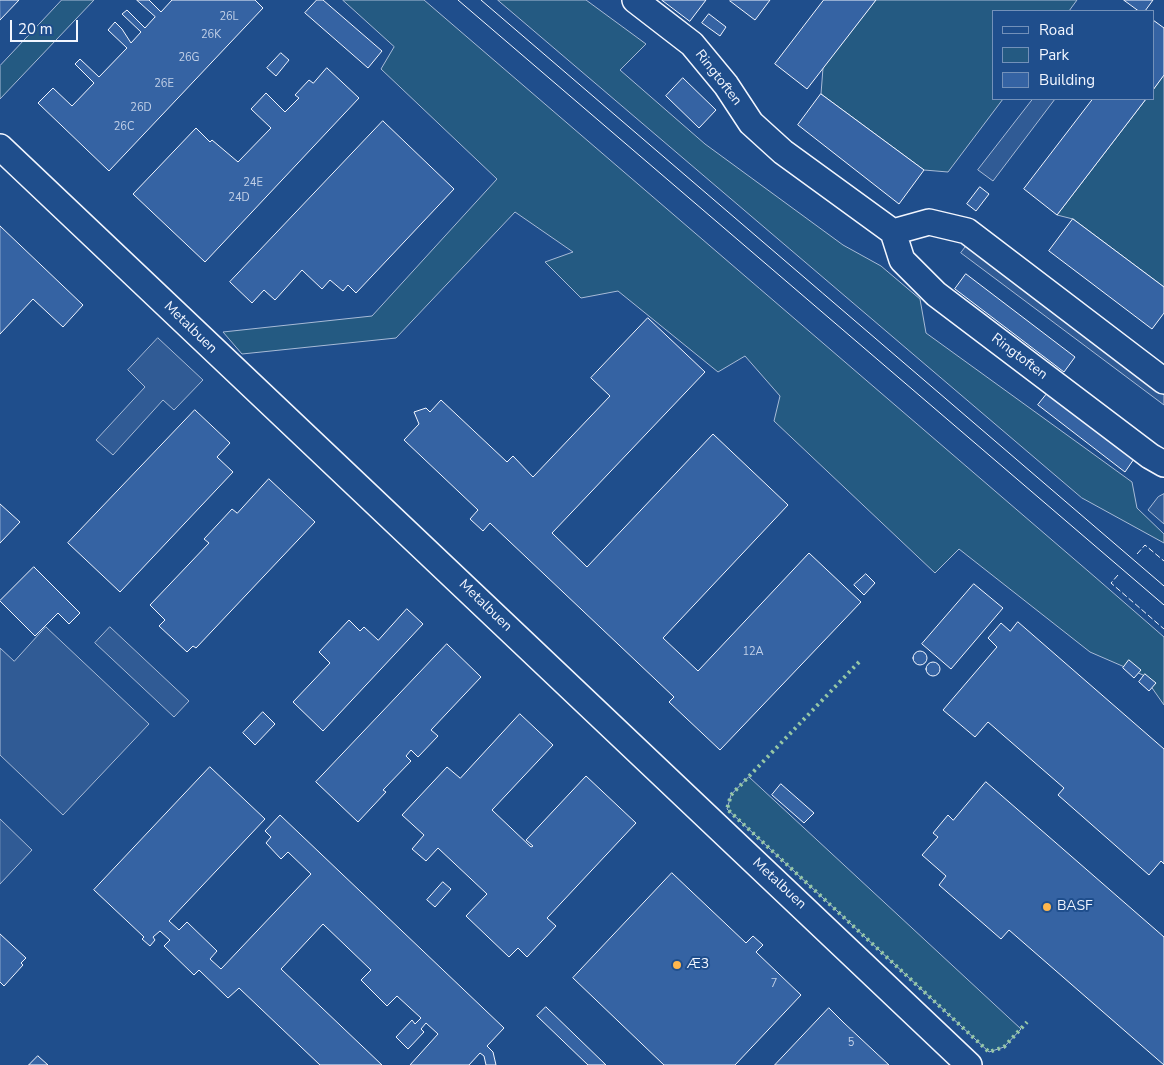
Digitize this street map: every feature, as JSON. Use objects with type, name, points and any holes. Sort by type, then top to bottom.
[{"type":"street","name":"Ringtoften","points":[[635,0],[692,44],[726,86],[751,122],[783,152],[893,232],[902,260],[936,294],[1144,451],[1164,464]]},
{"type":"street","name":"Metalbuen","points":[[0,147],[970,1065]]},
{"type":"street","points":[[893,232],[929,222],[967,231],[1164,381]]},
{"type":"green space","points":[[62,0],[94,0],[0,99],[0,66]]},
{"type":"green space","points":[[343,0],[424,0],[1164,637],[1164,705],[1143,675],[1090,652],[959,549],[935,573],[774,421],[780,396],[745,356],[718,372],[618,291],[581,298],[545,262],[573,252],[515,212],[396,338],[242,354],[223,332],[372,316],[497,179],[381,69],[394,47]]},
{"type":"green space","points":[[498,0],[586,0],[646,44],[620,70],[705,144],[843,245],[881,266],[920,299],[926,333],[1132,482],[1137,508],[1164,534],[1164,543],[1082,498]]},
{"type":"green space","points":[[876,0],[1077,0],[1070,10],[992,10],[992,100],[1002,100],[948,172],[924,170],[821,94],[823,68]]},
{"type":"green space","points":[[1164,75],[1164,287],[1073,219],[1057,215],[1145,100],[1154,100],[1154,89]]},
{"type":"green space","points":[[749,777],[1021,1029],[1004,1047],[989,1052],[727,809],[731,795]]},
{"type":"shaded area","points":[[1032,100],[1054,100],[993,181],[978,170]]},
{"type":"shaded area","points":[[970,241],[1164,387],[1164,405],[961,253]]},
{"type":"shaded area","points":[[158,338],[203,380],[174,410],[163,400],[113,455],[96,440],[145,387],[128,370]]},
{"type":"shaded area","points":[[1164,494],[1164,524],[1148,510],[1158,497]]},
{"type":"shaded area","points":[[46,627],[149,724],[63,815],[0,755],[0,648],[14,661]]},
{"type":"shaded area","points":[[110,627],[189,701],[174,717],[95,643]]},
{"type":"shaded area","points":[[0,819],[32,850],[0,884]]},
{"type":"building","points":[[0,0],[19,0],[0,20]]},
{"type":"building","points":[[137,0],[149,0],[161,12],[172,0],[255,0],[263,8],[109,171],[38,103],[53,88],[72,106],[94,83],[75,64],[80,59],[99,77],[127,48],[108,30],[115,22],[131,43],[141,32],[122,14],[127,10],[145,28],[155,17]]},
{"type":"building","points":[[317,0],[323,0],[382,51],[368,68],[305,13]]},
{"type":"building","points":[[662,0],[706,0],[690,21]]},
{"type":"building","points":[[731,0],[770,0],[755,20]]},
{"type":"building","points":[[824,0],[876,0],[807,89],[775,64]]},
{"type":"building","points":[[1124,0],[1153,0],[1146,10],[1138,10]]},
{"type":"building","points":[[709,14],[726,27],[720,36],[702,23]]},
{"type":"building","points":[[1154,21],[1164,28],[1164,75],[1154,89]]},
{"type":"building","points":[[281,53],[289,60],[276,76],[267,68]]},
{"type":"building","points":[[327,68],[359,98],[205,262],[133,194],[196,128],[210,142],[212,140],[238,162],[271,128],[251,109],[266,93],[285,112],[299,98],[295,95],[309,80],[313,83]]},
{"type":"building","points":[[683,78],[716,110],[699,128],[666,96]]},
{"type":"building","points":[[821,94],[924,170],[899,204],[798,125]]},
{"type":"building","points":[[1092,100],[1145,100],[1057,215],[1024,189]]},
{"type":"building","points":[[383,121],[454,189],[356,293],[348,285],[343,291],[330,280],[322,289],[302,270],[275,300],[264,290],[252,303],[230,282]]},
{"type":"building","points":[[980,187],[989,194],[976,211],[967,204]]},
{"type":"building","points":[[1073,219],[1164,287],[1164,313],[1152,329],[1049,251]]},
{"type":"building","points":[[0,226],[83,305],[63,327],[33,299],[0,334]]},
{"type":"building","points":[[966,274],[1075,357],[1064,372],[955,289]]},
{"type":"building","points":[[648,318],[705,372],[552,533],[587,567],[713,434],[788,505],[663,638],[698,671],[809,553],[861,602],[720,750],[669,702],[674,697],[490,523],[483,531],[470,519],[478,510],[404,440],[419,424],[414,412],[426,408],[430,412],[441,400],[507,462],[513,456],[533,477],[610,396],[591,378]]},
{"type":"building","points":[[1050,390],[1136,456],[1125,472],[1038,405]]},
{"type":"building","points":[[195,410],[230,443],[217,457],[233,472],[120,592],[68,543]]},
{"type":"building","points":[[269,479],[315,522],[196,648],[193,646],[187,652],[159,626],[165,620],[150,605],[209,543],[204,539],[232,509],[237,513]]},
{"type":"building","points":[[0,504],[20,522],[0,543]]},
{"type":"building","points":[[34,567],[80,613],[69,624],[58,613],[35,636],[0,601]]},
{"type":"building","points":[[866,574],[875,583],[864,595],[854,585]]},
{"type":"building","points":[[974,584],[1003,608],[951,669],[922,644]]},
{"type":"building","points":[[407,609],[423,624],[323,731],[293,702],[330,663],[319,652],[349,620],[360,631],[364,627],[378,640]]},
{"type":"building","points":[[1018,622],[1164,749],[1164,864],[1161,861],[1149,875],[1058,795],[1064,788],[988,722],[975,737],[943,710],[997,647],[988,638],[1001,623],[1010,631]]},
{"type":"building","points":[[447,644],[481,677],[431,730],[438,736],[418,757],[411,750],[406,756],[411,761],[383,790],[386,792],[358,822],[316,782]]},
{"type":"building","points":[[920,651],[925,653],[927,658],[925,663],[920,665],[915,663],[913,658],[915,653]]},
{"type":"building","points":[[1129,660],[1141,670],[1134,678],[1123,668]]},
{"type":"building","points":[[933,662],[938,664],[940,669],[938,674],[933,676],[928,674],[926,669],[928,664]]},
{"type":"building","points":[[1145,674],[1156,683],[1149,691],[1139,682]]},
{"type":"building","points":[[263,712],[275,724],[255,745],[243,733]]},
{"type":"building","points":[[520,714],[553,745],[492,810],[531,847],[533,846],[526,840],[586,776],[636,823],[547,918],[556,926],[527,957],[518,948],[509,957],[466,916],[487,894],[438,848],[426,861],[412,849],[424,835],[402,815],[447,767],[460,778]]},
{"type":"building","points":[[210,767],[265,819],[169,921],[179,930],[187,922],[217,951],[210,959],[221,969],[311,874],[288,852],[281,859],[266,843],[271,837],[265,831],[280,815],[504,1028],[487,1046],[493,1052],[496,1065],[486,1065],[484,1056],[480,1053],[469,1065],[410,1065],[438,1034],[426,1023],[421,1029],[424,1032],[408,1049],[396,1037],[412,1020],[415,1024],[421,1018],[397,996],[387,1006],[361,980],[371,970],[323,924],[281,969],[382,1065],[320,1065],[239,988],[228,998],[199,970],[194,975],[164,946],[170,940],[160,931],[153,937],[155,940],[150,946],[142,939],[144,937],[94,890]]},
{"type":"building","name":"BASF","points":[[986,782],[1164,937],[1164,1065],[1009,930],[1001,939],[939,885],[946,876],[922,855],[938,837],[933,833],[948,815],[953,820]]},
{"type":"building","points":[[781,784],[814,813],[804,823],[772,795]]},
{"type":"building","name":"Æ3","points":[[672,873],[746,943],[753,936],[763,945],[756,952],[801,995],[735,1065],[664,1065],[573,978]]},
{"type":"building","points":[[443,882],[451,889],[435,907],[427,900]]},
{"type":"building","points":[[0,934],[26,958],[21,963],[23,965],[4,986],[0,982]]},
{"type":"building","points":[[546,1007],[606,1065],[588,1065],[537,1016]]},
{"type":"building","points":[[829,1008],[844,1023],[889,1065],[775,1065]]},
{"type":"building","points":[[38,1056],[48,1065],[29,1065]]},
{"type":"tram line","points":[[458,0],[1164,605]]},
{"type":"tram line","points":[[481,0],[1164,586]]},
{"type":"hedge","points":[[859,662],[731,795],[727,809],[989,1052],[1004,1047],[1027,1022]]},
{"type":"fence","points":[[1137,554],[1145,545],[1164,561]]},
{"type":"fence","points":[[1118,575],[1111,583],[1164,629]]},
{"type":"place","name":"BASF","points":[[1047,907]]},
{"type":"place","name":"Æ3","points":[[677,965]]}]
